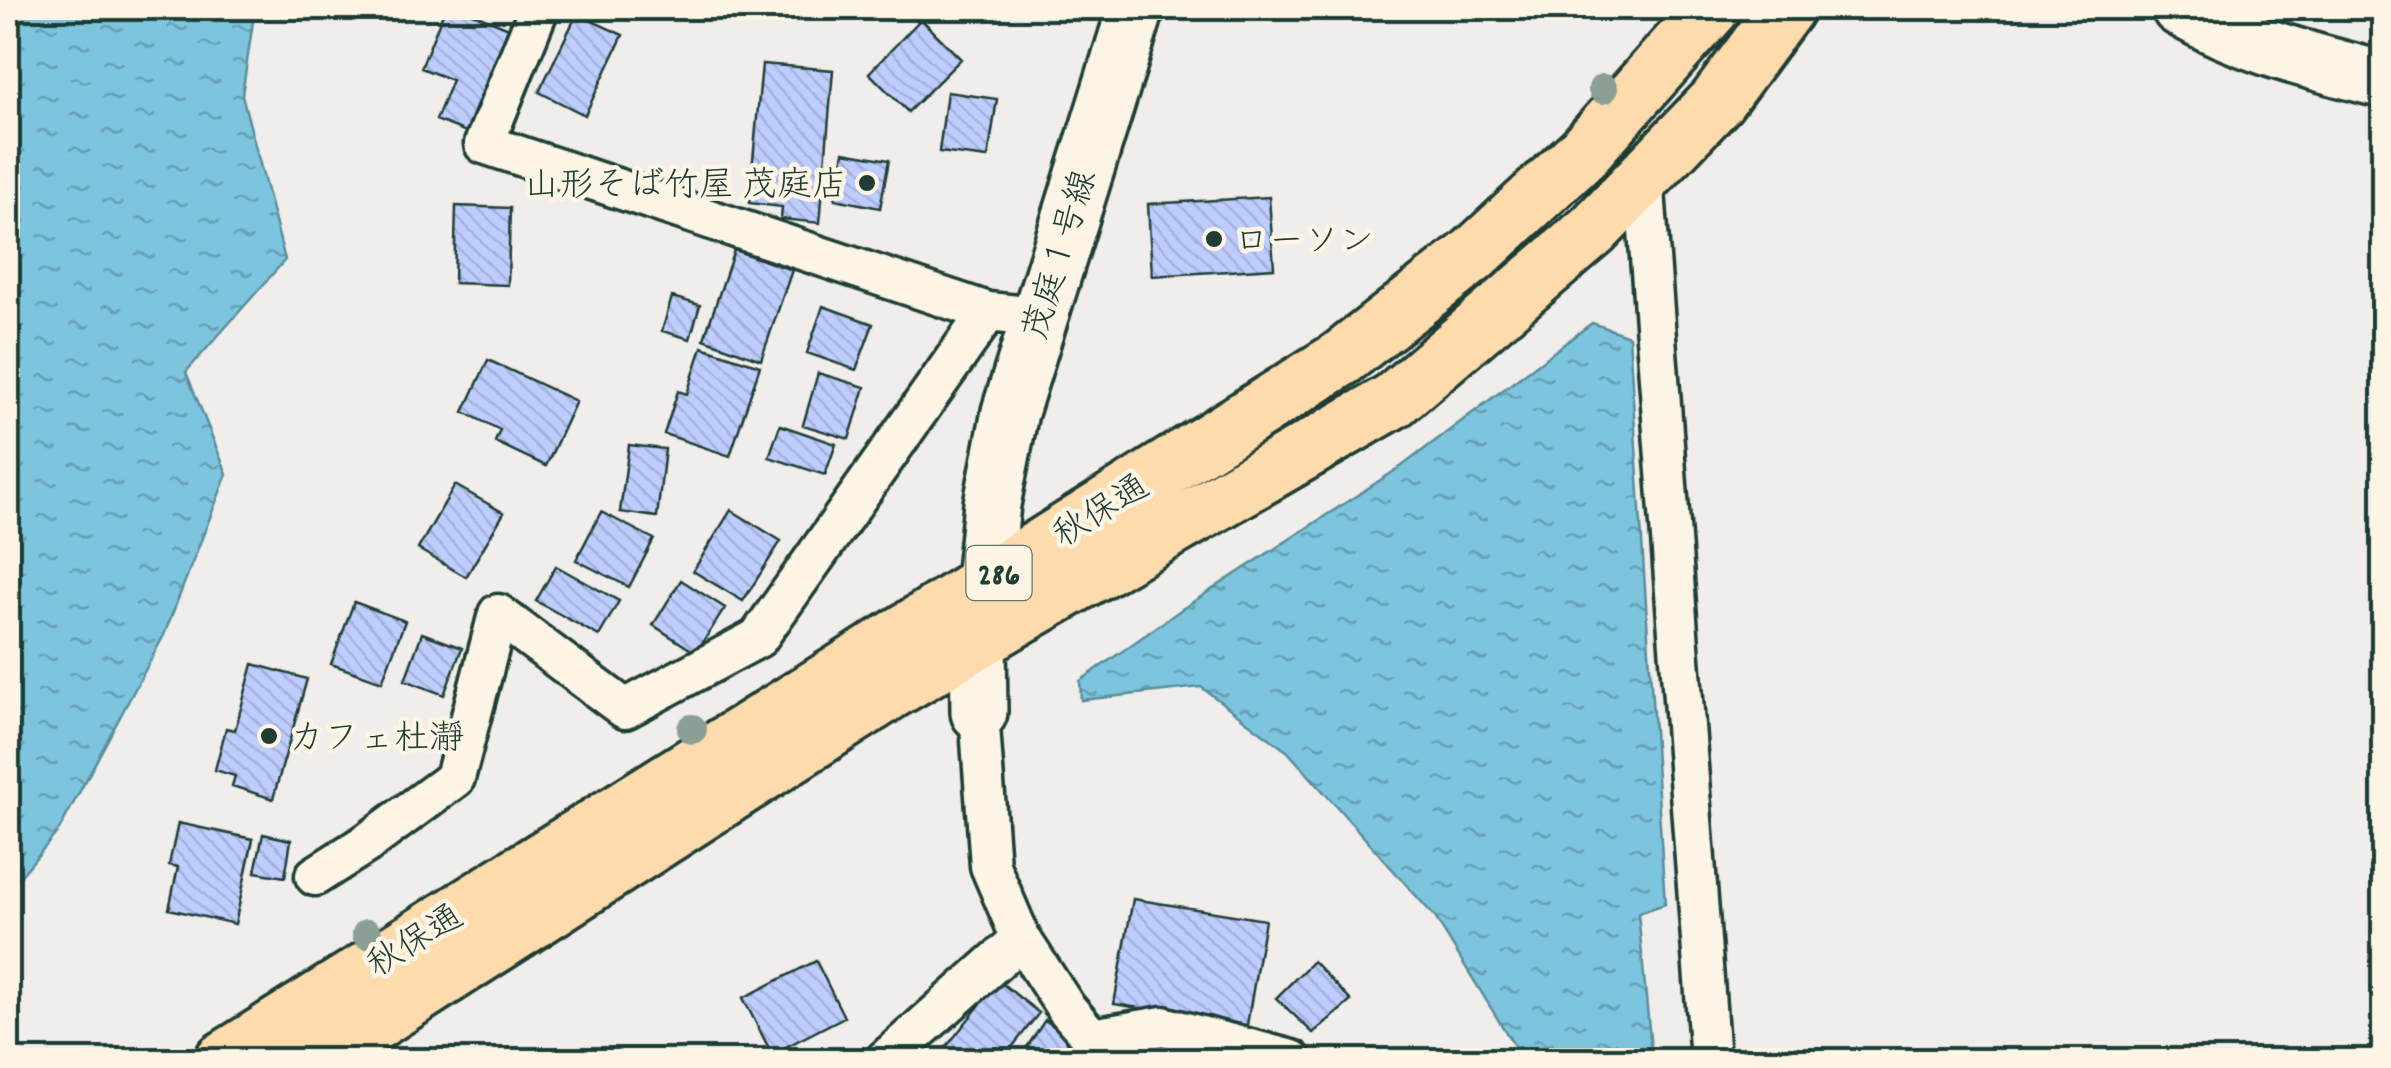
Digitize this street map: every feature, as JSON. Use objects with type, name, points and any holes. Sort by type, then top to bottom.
[{"type":"highway","name":"秋保通","points":[[223,1060],[1342,358],[1458,267],[1584,152],[1712,8]]},
{"type":"highway","name":"秋保通","points":[[316,1060],[891,691],[1394,400],[1593,230],[1717,101],[1786,8]]},
{"type":"street","points":[[315,876],[454,778],[498,614],[625,709],[758,638],[1013,315],[484,144],[540,8]]},
{"type":"street","name":"茂庭１号線","points":[[979,712],[978,640],[992,504],[1010,412],[1013,315],[1136,8]]},
{"type":"street","points":[[2180,8],[2202,21],[2287,55],[2384,80]]},
{"type":"street","points":[[1644,177],[1710,1060]]},
{"type":"street","points":[[979,712],[990,866],[1020,940],[1097,1049],[1162,1026],[1292,1060]]},
{"type":"street","points":[[886,1060],[1020,940]]},
{"type":"water","points":[[8,8],[255,8],[242,95],[285,260],[186,372],[227,474],[164,635],[59,830],[8,891]]},
{"type":"water","points":[[1592,323],[1629,336],[1665,904],[1638,913],[1652,1060],[1523,1060],[1435,917],[1288,752],[1201,687],[1081,700],[1080,681],[1182,609],[1402,466]]},
{"type":"building","points":[[445,8],[460,8],[509,28],[466,132],[436,120],[452,80],[421,68]]},
{"type":"building","points":[[577,14],[623,35],[585,115],[539,92]]},
{"type":"building","points":[[921,19],[961,59],[908,112],[869,73]]},
{"type":"building","points":[[762,64],[833,70],[820,223],[781,219],[782,207],[749,203]]},
{"type":"building","points":[[947,92],[997,99],[988,158],[939,152]]},
{"type":"building","points":[[844,152],[889,160],[880,208],[835,199]]},
{"type":"building","points":[[1269,197],[1274,268],[1152,276],[1148,204]]},
{"type":"building","points":[[456,206],[510,208],[508,285],[454,283]]},
{"type":"building","points":[[734,250],[792,270],[761,360],[704,339]]},
{"type":"building","points":[[672,297],[700,305],[690,339],[662,331]]},
{"type":"building","points":[[823,306],[873,324],[856,370],[807,353]]},
{"type":"building","points":[[702,347],[760,366],[730,456],[664,434],[678,391],[687,394]]},
{"type":"building","points":[[488,360],[576,401],[546,466],[495,442],[500,430],[464,412]]},
{"type":"building","points":[[818,373],[865,387],[849,439],[803,425]]},
{"type":"building","points":[[780,425],[836,444],[825,475],[769,457]]},
{"type":"building","points":[[629,445],[665,449],[657,517],[620,512]]},
{"type":"building","points":[[455,485],[504,513],[466,577],[418,549]]},
{"type":"building","points":[[731,510],[781,541],[743,601],[693,571]]},
{"type":"building","points":[[601,512],[654,539],[629,587],[576,560]]},
{"type":"building","points":[[556,566],[619,601],[599,636],[536,601]]},
{"type":"building","points":[[681,580],[725,608],[696,653],[653,625]]},
{"type":"building","points":[[354,602],[405,621],[382,682],[331,664]]},
{"type":"building","points":[[422,633],[462,648],[444,695],[405,680]]},
{"type":"building","points":[[253,664],[307,679],[273,799],[232,786],[235,776],[215,770],[226,728],[235,730]]},
{"type":"building","points":[[178,823],[253,839],[235,924],[169,909],[178,867],[169,865]]},
{"type":"building","points":[[263,834],[291,840],[285,877],[255,872]]},
{"type":"building","points":[[1133,899],[1265,920],[1247,1025],[1114,1004]]},
{"type":"building","points":[[816,961],[844,1017],[772,1054],[743,998]]},
{"type":"building","points":[[1313,961],[1351,1001],[1313,1033],[1276,998]]},
{"type":"building","points":[[999,981],[1039,1013],[1002,1060],[955,1060],[943,1051]]},
{"type":"building","points":[[1045,1020],[1074,1041],[1061,1060],[1046,1060],[1027,1047]]},
{"type":"place","name":"山形そば竹屋 茂庭店","points":[[867,183]]},
{"type":"place","name":"ローソン","points":[[1214,239]]},
{"type":"place","name":"カフェ杜瀞","points":[[269,736]]}]
